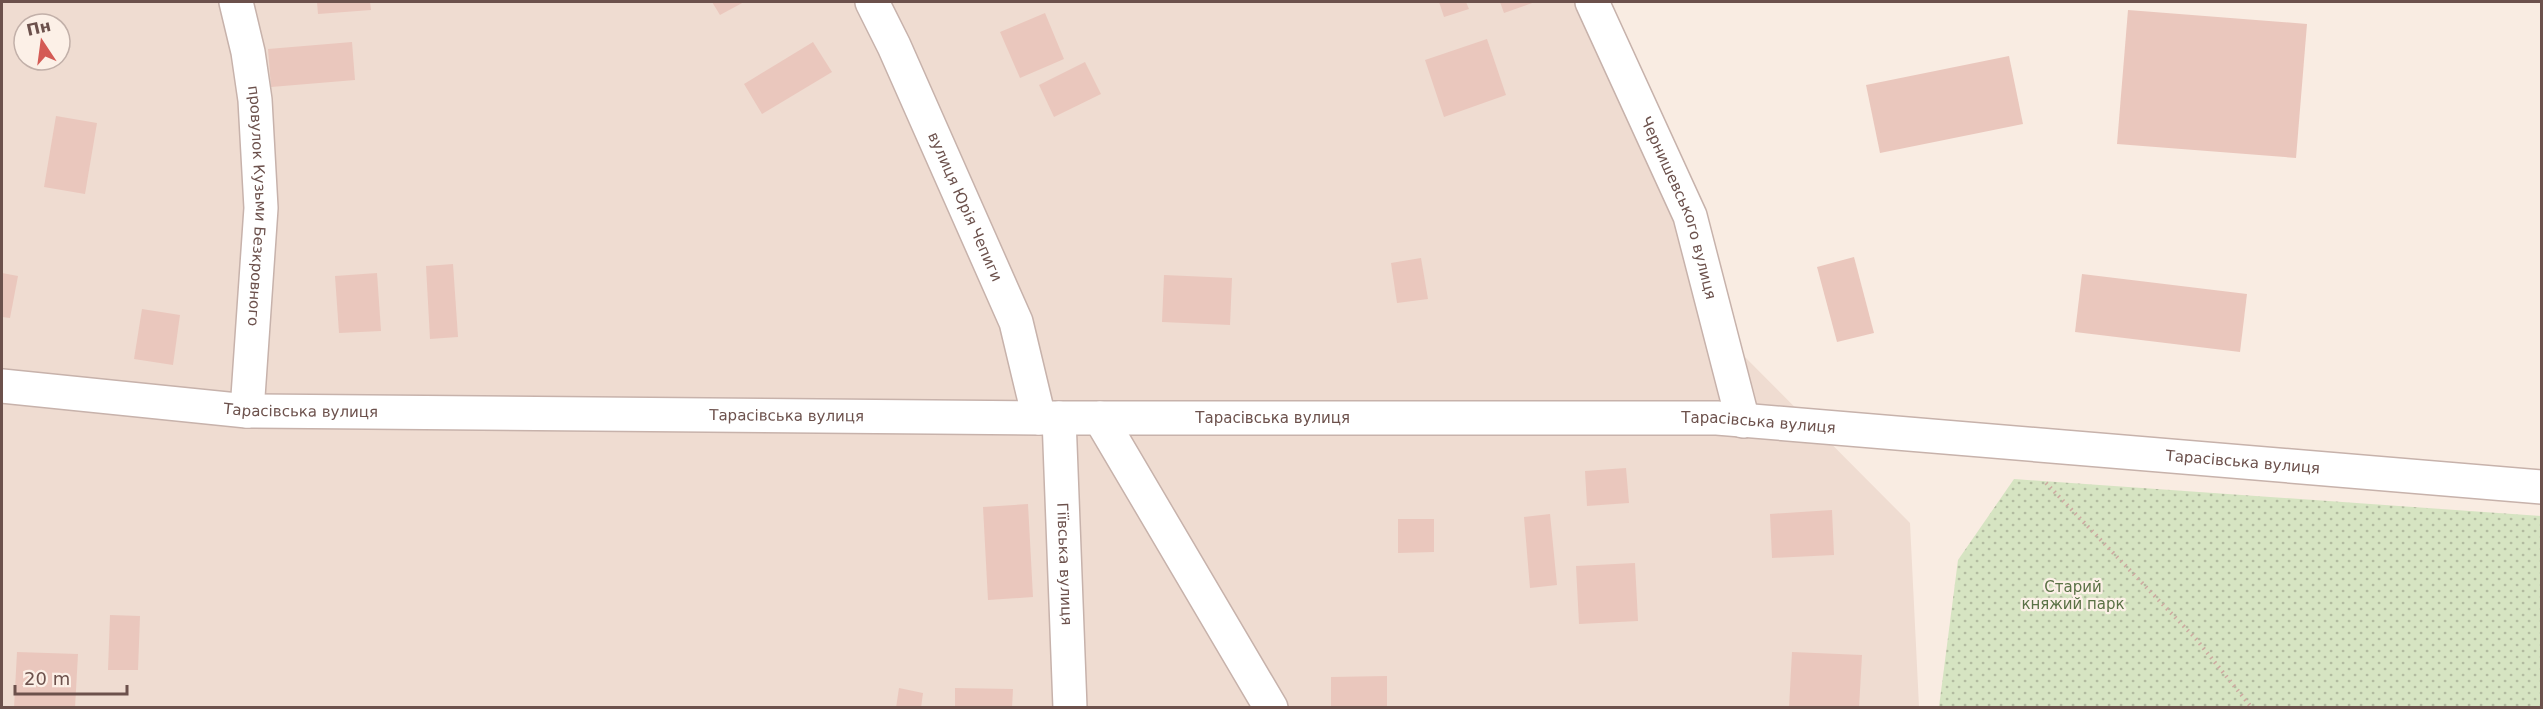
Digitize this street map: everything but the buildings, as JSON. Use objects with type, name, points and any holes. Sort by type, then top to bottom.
[{"type":"street","name":"провулок Кузьми Безкровного","points":[[236,2],[248,52],[255,100],[261,208],[247,411]]},
{"type":"street","name":"вулиця Юрія Чепиги","points":[[873,2],[1016,321],[1049,418]]},
{"type":"street","name":"Чернишевського вулиця","points":[[1592,2],[1690,216],[1743,421]]},
{"type":"street","name":"Тарасівська вулиця","points":[[2,386],[247,411],[1049,418],[1716,418],[2541,487]]},
{"type":"street","name":"Гіївська вулиця","points":[[1049,418],[1070,708]]},
{"type":"street","points":[[1100,418],[1271,708]]},
{"type":"path","points":[[2006,442],[2196,639],[2252,708]]},
{"type":"shaded area","points":[[2,2],[1581,2],[1731,343],[1910,523],[1919,707],[2,707]]},
{"type":"green space","name":"Старий княжий парк","points":[[2014,479],[2541,516],[2541,707],[1939,707],[1958,560]]}]
